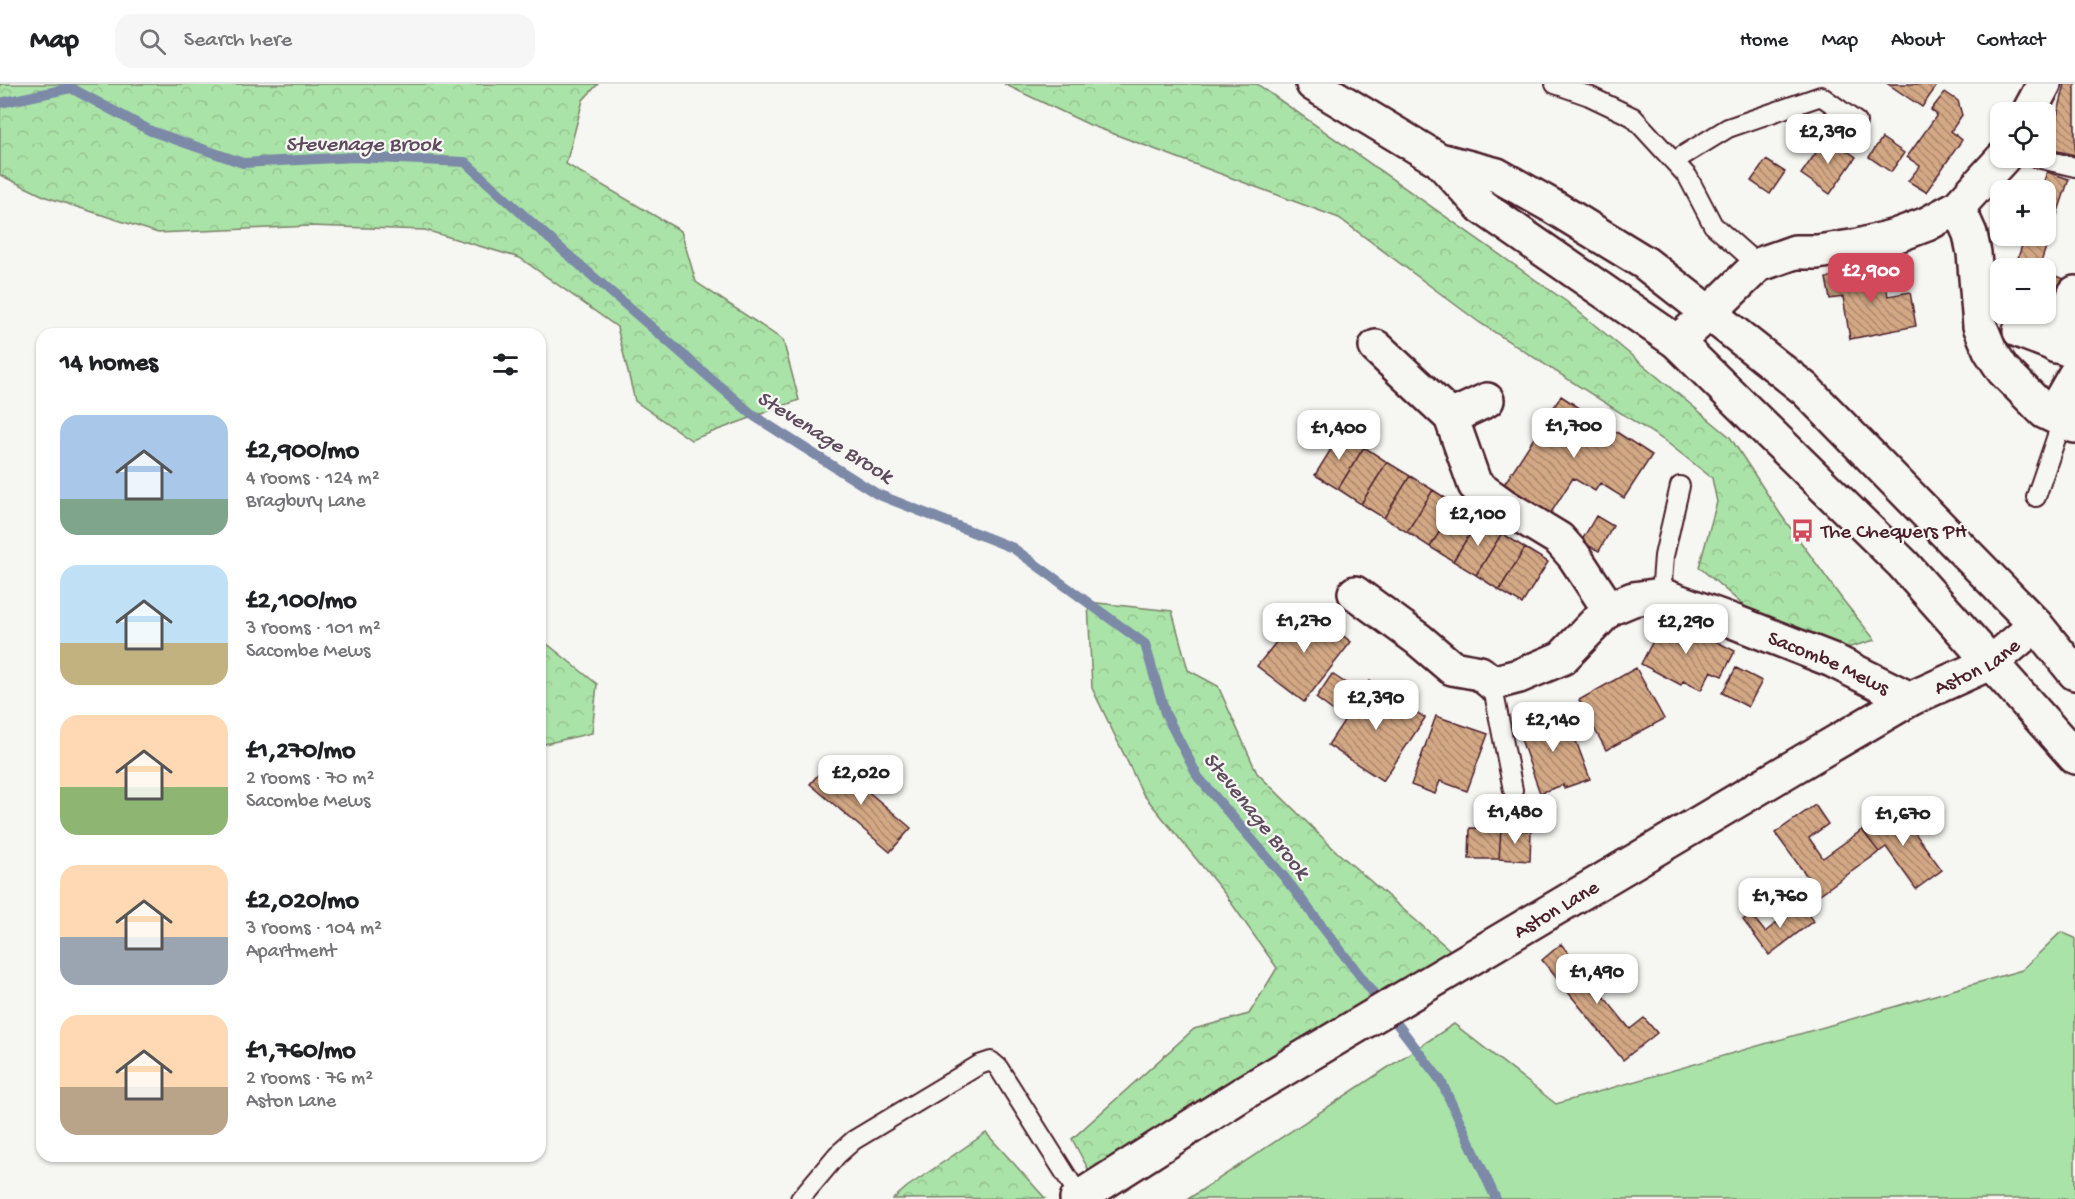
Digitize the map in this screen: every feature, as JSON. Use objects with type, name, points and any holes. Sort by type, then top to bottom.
[{"type":"main road","points":[[1314,84],[1439,160],[1482,207],[1677,342],[1903,564],[2075,757]]},
{"type":"main road","points":[[2034,102],[2044,84]]},
{"type":"main road","points":[[1439,160],[1497,175],[1645,263],[1805,389],[2036,625],[2075,673]]},
{"type":"main road","points":[[1677,342],[1758,265],[1795,252],[1817,252],[1858,246],[1927,224],[1958,207],[1994,168]]},
{"type":"main road","points":[[1958,207],[1972,243],[1980,326],[1990,350],[2003,370],[2045,412],[2063,421],[2075,375]]},
{"type":"main road","points":[[2020,331],[2066,349],[2075,293]]},
{"type":"main road","points":[[1376,346],[1451,417],[1475,484],[1503,505],[1559,540],[1574,556],[1609,609]]},
{"type":"main road","points":[[1451,417],[1487,400]]},
{"type":"main road","points":[[1354,593],[1418,639],[1452,668],[1480,673],[1492,683]]},
{"type":"main road","name":"Sacombe Mews","points":[[1492,683],[1518,676],[1562,658],[1609,609],[1633,599],[1661,596],[1832,660],[1910,699]]},
{"type":"main road","name":"Aston Lane","points":[[1079,1198],[1247,1091],[1910,699],[1992,662],[2036,625]]},
{"type":"lane","points":[[1556,84],[1589,96],[1633,117],[1688,177],[1713,225],[1758,265]]},
{"type":"lane","points":[[1674,161],[1728,128],[1825,90],[1857,122]]},
{"type":"lane","points":[[2056,162],[2075,167]]},
{"type":"lane","points":[[2036,497],[2063,421]]},
{"type":"lane","points":[[1661,596],[1664,556],[1680,486]]},
{"type":"lane","points":[[1492,683],[1513,790]]},
{"type":"lane","points":[[801,1199],[837,1155],[854,1140],[979,1065],[991,1061],[998,1067],[1079,1198]]},
{"type":"green space","points":[[0,84],[598,84],[583,100],[566,164],[681,231],[696,282],[783,340],[799,400],[691,440],[635,401],[617,327],[520,258],[425,230],[310,226],[158,233],[46,197],[0,175]]},
{"type":"green space","points":[[1004,84],[1257,84],[1567,302],[1730,437],[1781,515],[1875,640],[1825,654],[1779,636],[1699,567],[1717,502],[1712,478],[1665,441],[1480,323],[1339,218],[1090,125]]},
{"type":"green space","points":[[1088,602],[1172,611],[1188,670],[1218,686],[1257,773],[1337,852],[1458,957],[1093,1178],[1072,1139],[1194,1029],[1249,1014],[1277,968],[1225,894],[1143,794],[1092,688]]},
{"type":"green space","points":[[546,643],[597,684],[592,733],[546,744]]},
{"type":"green space","points":[[2061,932],[2075,938],[2075,1199],[1188,1199],[1454,1024],[1556,1104],[2022,970]]},
{"type":"green space","points":[[986,1133],[1045,1198],[893,1199],[907,1187]]},
{"type":"building","points":[[1888,84],[1938,84],[1922,107]]},
{"type":"building","points":[[2065,84],[2075,84],[2075,155],[2056,151],[2056,121]]},
{"type":"building","points":[[1945,92],[1958,101],[1962,115],[1951,131],[1962,140],[1926,192],[1908,181],[1920,166],[1907,157],[1937,115],[1931,110]]},
{"type":"building","points":[[1827,137],[1856,157],[1830,194],[1801,174]]},
{"type":"building","points":[[1882,138],[1904,153],[1891,172],[1869,157]]},
{"type":"building","points":[[1766,160],[1785,172],[1770,194],[1751,181]]},
{"type":"building","points":[[2047,172],[2069,179],[2056,218],[2056,180],[2044,180]]},
{"type":"building","points":[[2022,246],[2046,246],[2042,258],[2018,258]]},
{"type":"building","points":[[1882,268],[1888,296],[1910,292],[1916,326],[1850,339],[1843,297],[1830,299],[1826,278]]},
{"type":"building","points":[[2056,276],[2071,281],[2074,322],[2056,316]]},
{"type":"building","points":[[2026,324],[2039,324],[2038,328]]},
{"type":"building","points":[[1561,396],[1652,455],[1624,498],[1600,483],[1595,491],[1573,478],[1547,519],[1501,489]]},
{"type":"building","points":[[1341,433],[1364,447],[1338,489],[1315,475]]},
{"type":"building","points":[[1364,447],[1387,462],[1361,504],[1338,489]]},
{"type":"building","points":[[1387,462],[1410,476],[1384,518],[1361,504]]},
{"type":"building","points":[[1410,476],[1433,490],[1407,532],[1384,518]]},
{"type":"building","points":[[1433,490],[1456,505],[1430,547],[1407,532]]},
{"type":"building","points":[[1456,505],[1479,519],[1453,561],[1430,547]]},
{"type":"building","points":[[1596,516],[1613,526],[1599,551],[1581,542]]},
{"type":"building","points":[[1479,519],[1502,533],[1476,575],[1453,561]]},
{"type":"building","points":[[1502,533],[1525,548],[1499,590],[1476,575]]},
{"type":"building","points":[[1525,548],[1548,562],[1522,604],[1499,590]]},
{"type":"building","points":[[1305,606],[1351,642],[1304,702],[1257,666]]},
{"type":"building","points":[[1666,616],[1735,651],[1722,676],[1711,671],[1701,690],[1683,681],[1681,685],[1641,664]]},
{"type":"building","points":[[1636,668],[1664,719],[1606,750],[1579,700]]},
{"type":"building","points":[[1736,668],[1762,681],[1748,707],[1722,693]]},
{"type":"building","points":[[1332,674],[1356,690],[1339,715],[1316,698]]},
{"type":"building","points":[[1370,681],[1425,718],[1383,781],[1328,745]]},
{"type":"building","points":[[1565,711],[1590,779],[1540,793],[1517,728]]},
{"type":"building","points":[[1436,716],[1488,734],[1467,791],[1440,781],[1435,794],[1411,785]]},
{"type":"building","points":[[831,760],[911,828],[890,852],[810,784]]},
{"type":"building","points":[[1815,805],[1828,824],[1809,838],[1823,858],[1862,830],[1879,852],[1820,894],[1775,833]]},
{"type":"building","points":[[1895,806],[1942,870],[1916,889],[1886,847],[1879,852],[1862,830]]},
{"type":"building","points":[[1470,828],[1501,829],[1499,859],[1469,859]]},
{"type":"building","points":[[1501,829],[1531,831],[1530,861],[1499,859]]},
{"type":"building","points":[[1800,904],[1813,921],[1769,955],[1743,920],[1751,914],[1765,932]]},
{"type":"building","points":[[1561,944],[1630,1029],[1644,1018],[1657,1033],[1623,1060],[1542,960]]},
{"type":"waterway","name":"Stevenage Brook","points":[[0,103],[71,88],[151,131],[243,163],[354,157],[465,162],[551,240],[754,416],[877,494],[1013,548],[1145,644],[1165,713],[1198,777],[1285,878],[1441,1081],[1496,1199]]},
{"type":"place","name":"The Chequers PH","points":[[1803,530]]}]
